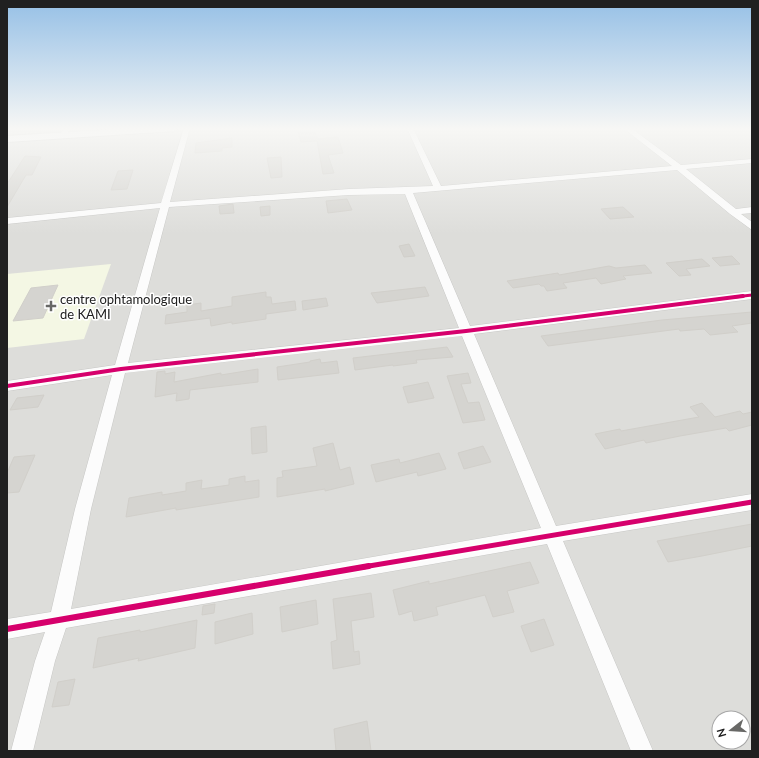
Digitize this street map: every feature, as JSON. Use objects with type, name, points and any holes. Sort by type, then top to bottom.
[{"type":"street","points":[[22,751],[45,661],[59,620],[83,510],[177,163]]},
{"type":"street","points":[[427,163],[438,188]]},
{"type":"street","points":[[674,163],[752,226]]},
{"type":"street","points":[[7,221],[166,205],[349,192],[408,191],[728,163]]},
{"type":"street","points":[[408,191],[550,535],[642,751]]},
{"type":"street","points":[[733,212],[752,210]]},
{"type":"street","points":[[7,386],[121,369],[466,331],[752,294]]},
{"type":"street","points":[[7,629],[550,535],[752,502]]},
{"type":"shaded area","points":[[7,163],[752,163],[752,751],[7,751]]},
{"type":"shaded area","name":"centre ophtamologique de KAMI","points":[[111,264],[84,339],[7,348],[7,274]]},
{"type":"building","points":[[20,163],[38,163],[32,175],[26,175],[7,207],[7,184]]},
{"type":"building","points":[[268,163],[281,163],[282,177],[271,178]]},
{"type":"building","points":[[321,163],[331,163],[334,173],[323,174]]},
{"type":"building","points":[[133,170],[127,189],[111,190],[118,171]]},
{"type":"building","points":[[347,199],[352,210],[328,213],[326,201]]},
{"type":"building","points":[[233,204],[234,213],[220,214],[219,206]]},
{"type":"building","points":[[270,206],[270,215],[261,216],[260,207]]},
{"type":"building","points":[[623,207],[634,217],[610,219],[601,209]]},
{"type":"building","points":[[409,244],[415,256],[404,257],[399,246]]},
{"type":"building","points":[[732,256],[740,264],[720,266],[712,258]]},
{"type":"building","points":[[702,259],[710,266],[686,269],[691,275],[679,276],[666,263]]},
{"type":"building","points":[[645,265],[652,273],[623,276],[626,279],[601,284],[596,278],[563,283],[567,288],[547,291],[544,286],[539,284],[513,288],[507,281],[558,273],[559,275],[609,266],[616,268]]},
{"type":"building","points":[[58,285],[43,318],[13,321],[31,288]]},
{"type":"building","points":[[425,287],[429,296],[377,303],[371,293]]},
{"type":"building","points":[[266,292],[266,297],[271,297],[272,304],[295,301],[296,310],[266,314],[266,319],[232,324],[232,322],[211,326],[210,318],[165,324],[166,315],[187,312],[187,305],[201,303],[201,311],[232,306],[232,297]]},
{"type":"building","points":[[326,298],[328,306],[303,310],[302,301]]},
{"type":"building","points":[[752,312],[752,323],[732,326],[738,332],[710,335],[704,329],[680,331],[679,329],[548,346],[541,336],[662,320]]},
{"type":"building","points":[[447,347],[453,357],[416,360],[417,363],[355,370],[353,358]]},
{"type":"building","points":[[320,359],[321,363],[337,361],[339,373],[278,380],[277,367]]},
{"type":"building","points":[[258,369],[258,382],[190,390],[189,399],[176,401],[177,393],[155,397],[157,372],[165,371],[165,374],[175,372],[174,382],[221,373],[221,375]]},
{"type":"building","points":[[468,373],[471,383],[461,384],[468,403],[479,402],[485,420],[463,423],[447,376]]},
{"type":"building","points":[[428,382],[434,398],[408,403],[403,387]]},
{"type":"building","points":[[44,395],[38,407],[10,410],[17,398]]},
{"type":"building","points":[[702,403],[715,417],[740,411],[743,414],[752,412],[752,425],[729,431],[726,428],[646,443],[644,440],[605,449],[595,434],[620,429],[621,431],[699,417],[690,407]]},
{"type":"building","points":[[266,426],[267,452],[252,454],[251,428]]},
{"type":"building","points":[[333,443],[340,470],[350,467],[354,484],[325,491],[325,489],[277,497],[277,478],[283,477],[282,471],[317,466],[313,448]]},
{"type":"building","points":[[483,446],[491,462],[464,469],[458,453]]},
{"type":"building","points":[[439,453],[446,469],[418,476],[417,472],[376,482],[371,465],[399,459],[400,463]]},
{"type":"building","points":[[35,455],[19,492],[7,493],[7,473],[14,457]]},
{"type":"building","points":[[245,476],[245,482],[259,480],[259,497],[176,510],[176,508],[126,517],[129,498],[162,492],[162,495],[186,491],[186,483],[202,480],[201,489],[229,485],[229,479]]},
{"type":"building","points":[[752,524],[752,546],[702,556],[668,562],[657,541]]},
{"type":"building","points":[[530,562],[539,583],[507,591],[514,612],[493,617],[485,595],[436,607],[438,615],[414,621],[412,611],[399,615],[393,590],[429,581],[429,584]]},
{"type":"building","points":[[371,593],[374,617],[351,621],[354,652],[359,651],[360,664],[333,669],[331,642],[337,640],[333,599]]},
{"type":"building","points":[[316,600],[318,624],[282,632],[280,607]]},
{"type":"building","points":[[215,604],[214,613],[202,615],[203,606]]},
{"type":"building","points":[[252,613],[253,634],[215,644],[215,622]]},
{"type":"building","points":[[544,619],[554,645],[531,652],[521,626]]},
{"type":"building","points":[[197,620],[195,648],[138,661],[139,658],[93,668],[98,638],[140,630],[140,632]]},
{"type":"building","points":[[75,679],[69,705],[52,707],[58,682]]},
{"type":"building","points":[[367,721],[371,751],[336,751],[334,729]]},
{"type":"cycle path","points":[[7,386],[121,369],[466,331],[752,295]]},
{"type":"cycle path","points":[[7,629],[550,535],[752,502]]},
{"type":"place","name":"centre ophtamologique de KAMI","points":[[51,306]]}]
